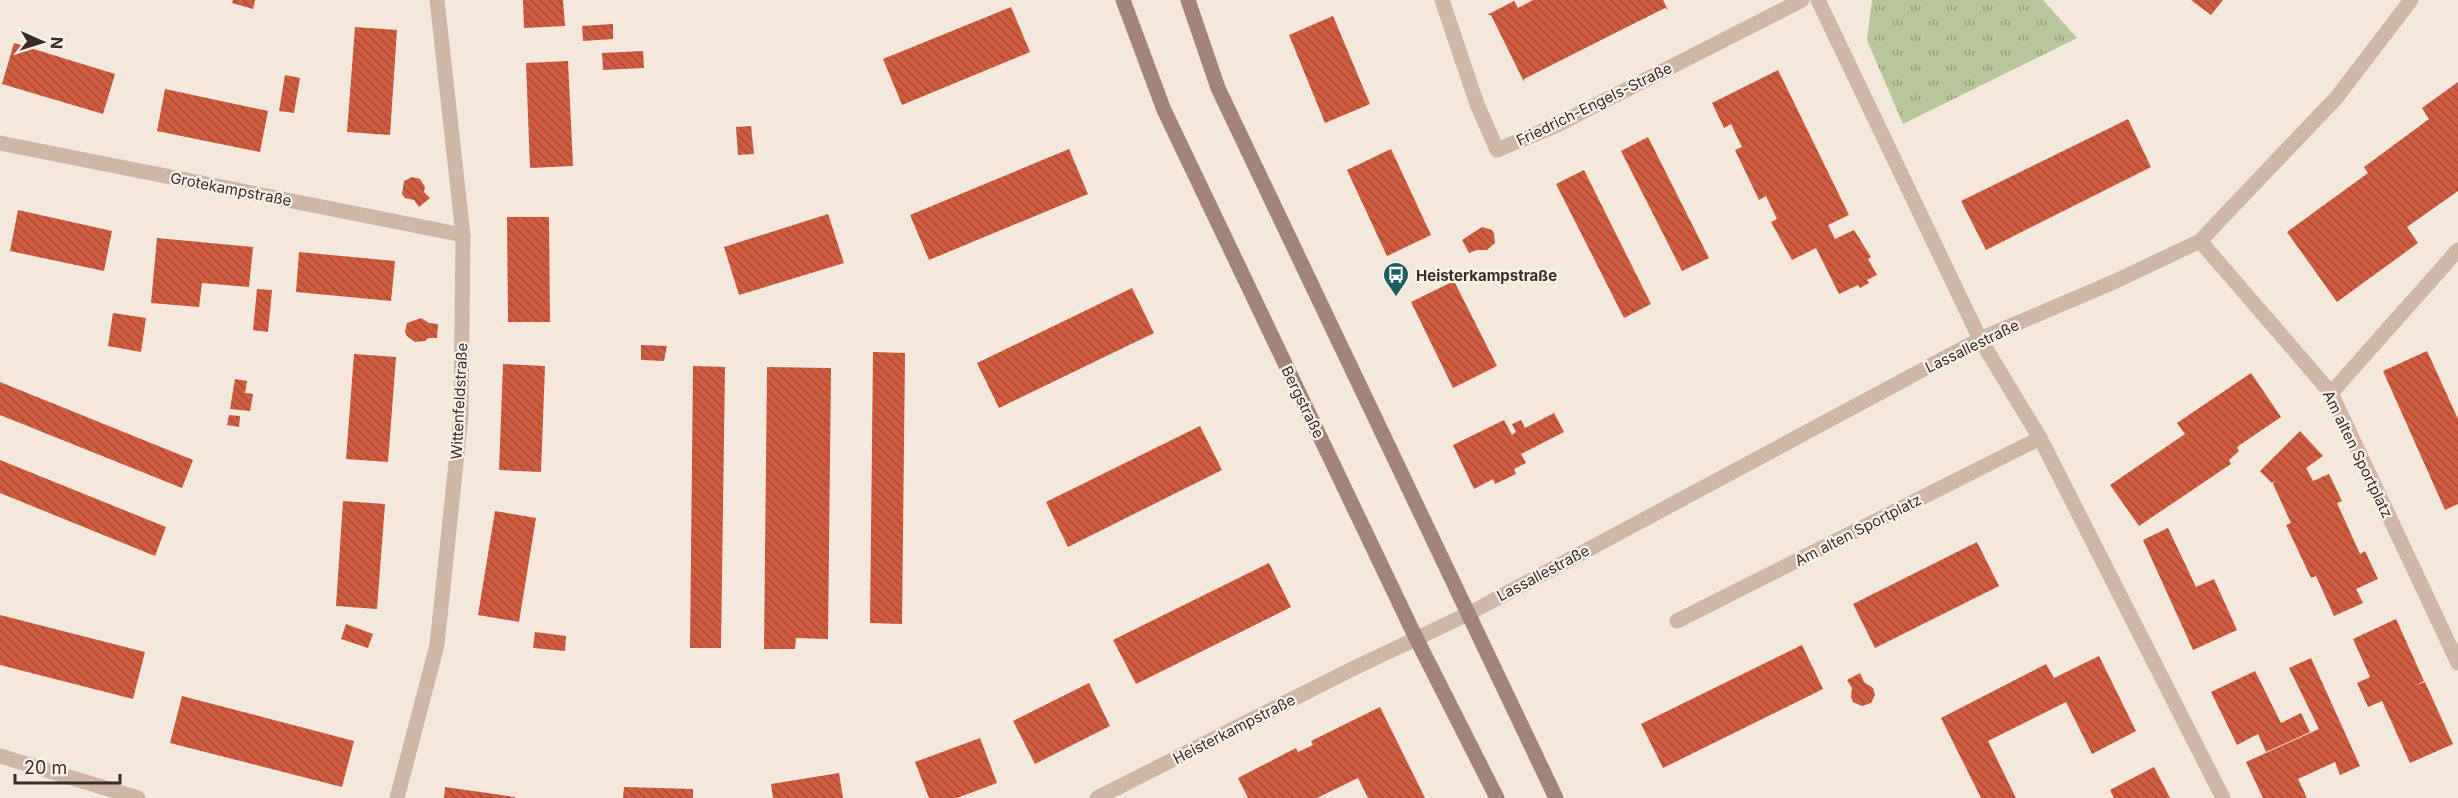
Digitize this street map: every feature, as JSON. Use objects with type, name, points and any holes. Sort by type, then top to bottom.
[{"type":"main road","name":"Bergstraße","points":[[1123,0],[1164,110],[1416,638],[1497,798]]},
{"type":"main road","points":[[1188,0],[1218,88],[1556,798]]},
{"type":"street","name":"Wittenfeldstraße","points":[[397,798],[437,645],[461,415],[463,235],[437,0]]},
{"type":"street","name":"Friedrich-Engels-Straße","points":[[1442,0],[1477,104],[1497,150],[1555,126],[1802,0]]},
{"type":"street","points":[[1818,0],[1980,339],[2040,438],[2223,798]]},
{"type":"street","name":"Lassallestraße","points":[[1467,614],[1980,339],[2116,281],[2200,241],[2337,97],[2411,0]]},
{"type":"street","name":"Grotekampstraße","points":[[0,143],[463,235]]},
{"type":"street","name":"Am alten Sportplatz","points":[[2200,241],[2331,393],[2458,663]]},
{"type":"street","points":[[2331,393],[2458,250]]},
{"type":"street","name":"Am alten Sportplatz","points":[[1677,621],[2040,438]]},
{"type":"street","name":"Heisterkampstraße","points":[[1097,798],[1467,614]]},
{"type":"street","points":[[0,756],[138,798]]},
{"type":"green space","points":[[1872,0],[2043,0],[2077,38],[1903,124],[1867,40]]},
{"type":"building","points":[[233,0],[255,0],[253,9],[232,3]]},
{"type":"building","points":[[523,0],[563,0],[565,26],[524,28]]},
{"type":"building","points":[[1533,0],[1663,0],[1668,10],[1665,8],[1625,28],[1524,79],[1524,82],[1491,15],[1487,15],[1514,1],[1518,8]]},
{"type":"building","points":[[2191,0],[2223,0],[2211,15]]},
{"type":"building","points":[[1011,7],[1030,52],[902,105],[883,59]]},
{"type":"building","points":[[1333,16],[1370,104],[1325,123],[1289,35]]},
{"type":"building","points":[[613,24],[613,39],[583,41],[582,26]]},
{"type":"building","points":[[355,27],[397,30],[390,135],[347,132]]},
{"type":"building","points":[[14,43],[115,74],[103,114],[2,84]]},
{"type":"building","points":[[643,51],[644,68],[603,70],[602,53]]},
{"type":"building","points":[[568,61],[573,166],[530,168],[526,63]]},
{"type":"building","points":[[1778,70],[1849,215],[1828,225],[1835,239],[1854,230],[1871,257],[1868,259],[1877,275],[1867,280],[1869,283],[1860,288],[1858,285],[1839,294],[1816,248],[1792,260],[1771,222],[1777,219],[1766,196],[1759,200],[1735,150],[1742,147],[1731,124],[1724,128],[1712,103]]},
{"type":"building","points":[[285,75],[300,78],[294,113],[279,111]]},
{"type":"building","points":[[2458,82],[2458,191],[2407,227],[2418,243],[2337,302],[2287,232],[2368,173],[2364,167],[2429,119],[2422,108]]},
{"type":"building","points":[[165,89],[268,111],[260,152],[157,131]]},
{"type":"building","points":[[2128,119],[2151,167],[1986,250],[1961,201]]},
{"type":"building","points":[[751,126],[754,154],[738,155],[736,127]]},
{"type":"building","points":[[1648,137],[1709,258],[1682,271],[1621,151]]},
{"type":"building","points":[[1069,149],[1088,194],[929,260],[910,215]]},
{"type":"building","points":[[1391,149],[1431,235],[1387,256],[1347,170]]},
{"type":"building","points":[[1584,170],[1651,304],[1624,318],[1556,184]]},
{"type":"building","points":[[412,177],[420,179],[425,187],[424,192],[430,198],[419,207],[414,200],[405,198],[402,194],[404,181]]},
{"type":"building","points":[[18,210],[112,231],[104,271],[10,251]]},
{"type":"building","points":[[828,214],[844,263],[739,295],[724,247]]},
{"type":"building","points":[[507,217],[549,217],[550,322],[508,322]]},
{"type":"building","points":[[1482,227],[1492,230],[1495,243],[1487,250],[1469,253],[1462,240]]},
{"type":"building","points":[[157,238],[253,247],[249,287],[202,283],[199,307],[151,303]]},
{"type":"building","points":[[299,252],[395,261],[391,301],[296,292]]},
{"type":"building","points":[[1454,281],[1497,366],[1453,388],[1411,302]]},
{"type":"building","points":[[1132,288],[1154,333],[999,408],[977,363]]},
{"type":"building","points":[[257,289],[272,290],[268,332],[253,330]]},
{"type":"building","points":[[113,313],[146,318],[141,352],[108,346]]},
{"type":"building","points":[[421,318],[429,323],[438,324],[437,338],[415,342],[407,336],[405,332],[407,323]]},
{"type":"building","points":[[641,345],[667,346],[664,361],[641,360]]},
{"type":"building","points":[[2427,351],[2458,419],[2458,504],[2445,510],[2383,371]]},
{"type":"building","points":[[873,352],[905,353],[902,624],[870,623]]},
{"type":"building","points":[[354,354],[396,357],[388,462],[346,459]]},
{"type":"building","points":[[503,364],[545,366],[541,472],[499,470]]},
{"type":"building","points":[[693,366],[725,367],[721,648],[690,648]]},
{"type":"building","points":[[767,367],[831,368],[828,639],[796,638],[795,649],[764,649]]},
{"type":"building","points":[[2251,373],[2281,417],[2237,447],[2239,451],[2229,460],[2231,464],[2139,526],[2110,485],[2185,434],[2177,423]]},
{"type":"building","points":[[235,379],[247,381],[245,393],[253,394],[250,411],[230,409]]},
{"type":"building","points":[[0,382],[193,460],[182,488],[0,415]]},
{"type":"building","points":[[1554,413],[1564,432],[1521,454],[1526,463],[1514,469],[1516,474],[1495,484],[1493,479],[1474,489],[1453,445],[1504,420],[1512,435],[1516,432],[1512,424],[1521,420],[1525,428]]},
{"type":"building","points":[[229,415],[240,416],[239,427],[227,425]]},
{"type":"building","points":[[1200,426],[1222,470],[1068,547],[1046,502]]},
{"type":"building","points":[[2300,431],[2323,456],[2306,468],[2313,481],[2329,474],[2342,501],[2337,503],[2360,554],[2365,551],[2378,579],[2356,589],[2363,603],[2334,616],[2316,576],[2311,578],[2286,525],[2291,523],[2273,484],[2275,481],[2272,483],[2260,471]]},
{"type":"building","points":[[0,460],[166,527],[155,556],[0,493]]},
{"type":"building","points":[[343,501],[385,504],[377,609],[336,606]]},
{"type":"building","points":[[495,511],[536,518],[519,622],[478,615]]},
{"type":"building","points":[[2168,528],[2196,587],[2214,579],[2237,630],[2193,650],[2143,540]]},
{"type":"building","points":[[1977,542],[1999,586],[1875,648],[1853,604]]},
{"type":"building","points":[[1269,563],[1291,607],[1136,684],[1113,640]]},
{"type":"building","points":[[0,615],[145,652],[133,699],[0,665]]},
{"type":"building","points":[[2396,619],[2424,681],[2416,685],[2425,682],[2453,744],[2410,763],[2382,701],[2368,707],[2357,683],[2370,677],[2353,639]]},
{"type":"building","points":[[346,624],[373,634],[368,648],[341,639]]},
{"type":"building","points":[[535,632],[566,636],[565,651],[533,648]]},
{"type":"building","points":[[1802,645],[1823,689],[1663,768],[1641,724]]},
{"type":"building","points":[[2099,656],[2136,731],[2092,754],[2066,702],[1988,741],[2016,798],[1981,798],[1941,718],[2046,664],[2054,678]]},
{"type":"building","points":[[2311,658],[2360,766],[2340,775],[2335,762],[2298,779],[2307,798],[2263,798],[2246,762],[2319,729],[2289,668]]},
{"type":"building","points":[[2255,671],[2281,723],[2301,713],[2310,732],[2266,752],[2258,734],[2237,745],[2211,692]]},
{"type":"building","points":[[1860,673],[1864,682],[1873,688],[1875,695],[1871,703],[1862,706],[1853,702],[1852,688],[1847,680]]},
{"type":"building","points":[[1089,683],[1110,726],[1035,764],[1013,721]]},
{"type":"building","points":[[182,696],[354,741],[342,787],[170,743]]},
{"type":"building","points":[[1380,707],[1425,798],[1368,798],[1358,778],[1317,798],[1248,798],[1238,778],[1296,748],[1298,752],[1313,745],[1311,741]]},
{"type":"building","points":[[980,738],[997,783],[957,798],[929,798],[915,762]]},
{"type":"building","points":[[2154,767],[2170,798],[2114,798],[2110,790]]},
{"type":"building","points":[[839,773],[843,798],[773,798],[771,784]]},
{"type":"building","points":[[445,787],[515,797],[515,798],[444,798]]},
{"type":"building","points":[[624,787],[693,789],[693,798],[623,798]]},
{"type":"place","name":"Heisterkampstraße","points":[[1396,298]]}]
